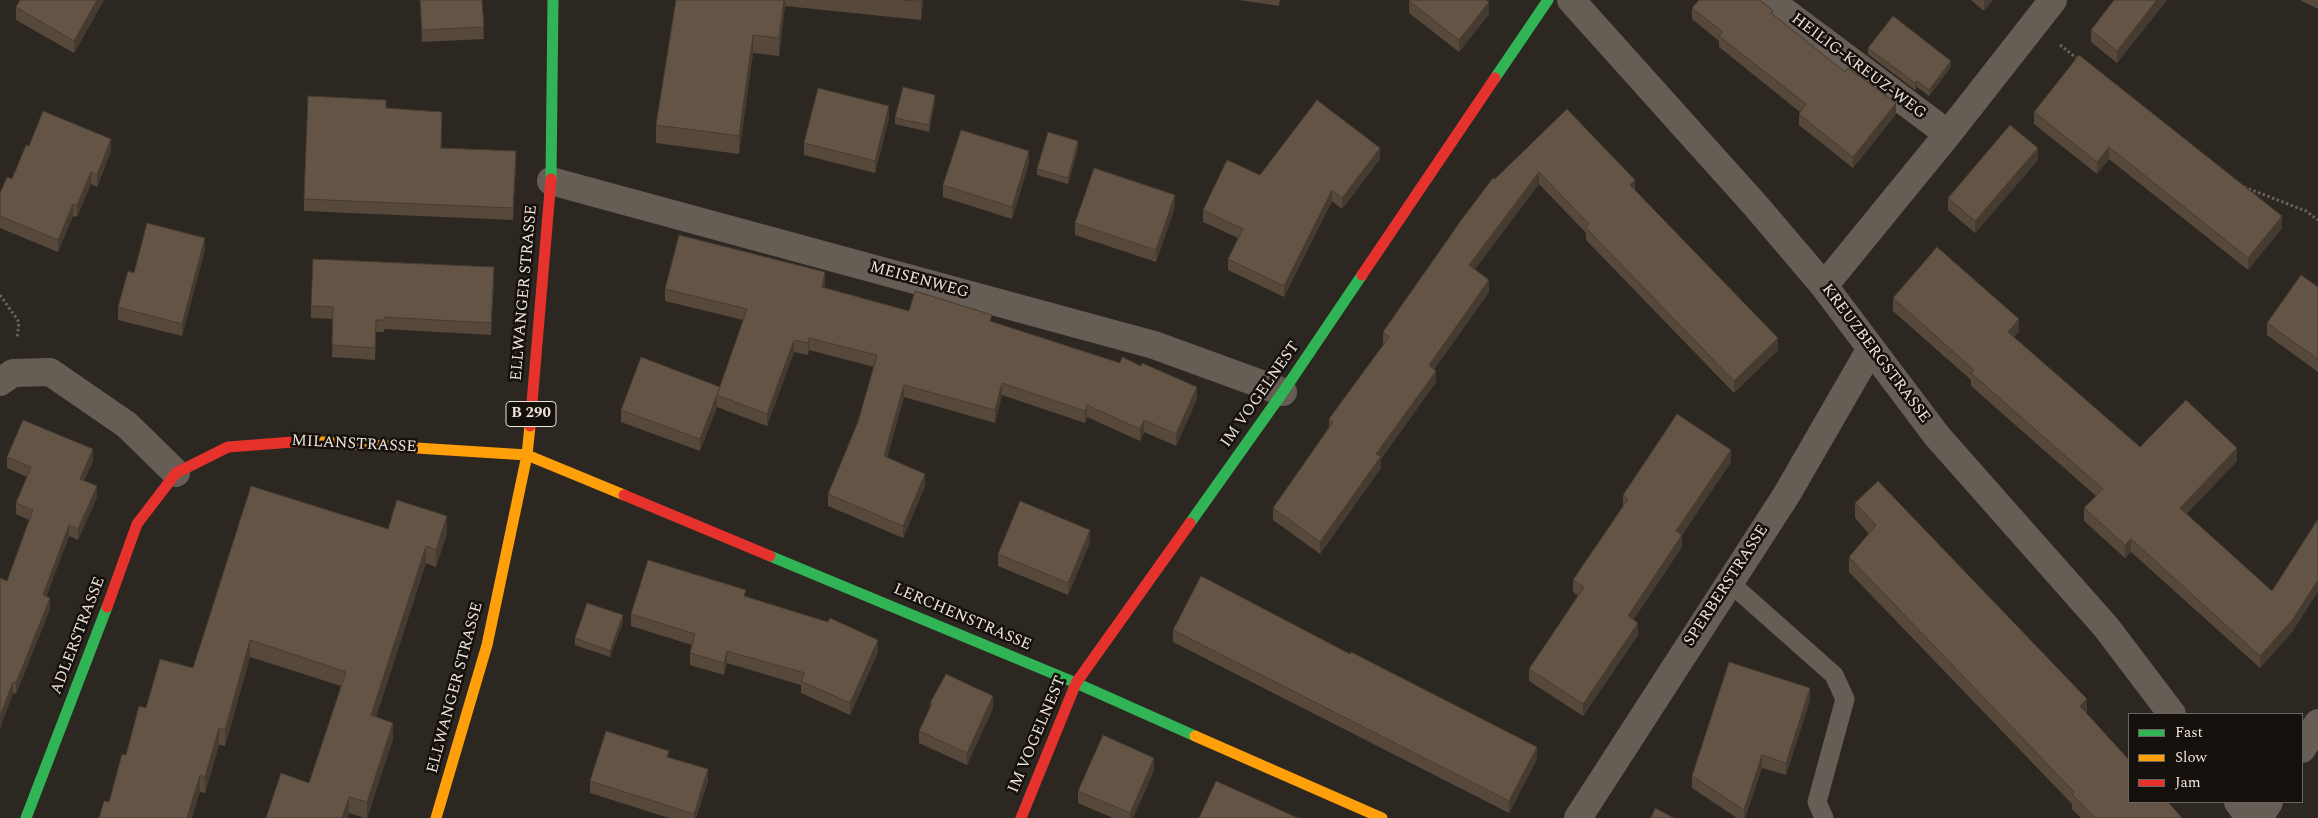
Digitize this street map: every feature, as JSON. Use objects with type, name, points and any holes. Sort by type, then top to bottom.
[{"type":"street","name":"ELLWANGER STRASSE","points":[[436,818],[487,645],[527,455],[551,181],[553,0]]},
{"type":"street","name":"IM VOGELNEST","points":[[1021,818],[1076,683],[1283,392],[1548,0]]},
{"type":"street","name":"KREUZBERGSTRASSE","points":[[1571,0],[1756,206],[1824,286],[1870,350],[1937,436],[2106,627],[2171,713]]},
{"type":"street","name":"HEILIG-KREUZ-WEG","points":[[1769,0],[1948,134]]},
{"type":"street","points":[[1824,286],[1948,134],[2053,0]]},
{"type":"street","name":"MEISENWEG","points":[[551,181],[1154,345],[1283,392]]},
{"type":"street","name":"SPERBERSTRASSE","points":[[1578,818],[1787,494],[1870,350]]},
{"type":"street","points":[[6,377],[50,372],[127,425],[176,473]]},
{"type":"street","name":"MILANSTRASSE","points":[[176,473],[228,447],[300,441],[527,455]]},
{"type":"street","name":"LERCHENSTRASSE","points":[[527,455],[1076,683],[1382,818]]},
{"type":"street","name":"ADLERSTRASSE","points":[[26,818],[115,587],[137,524],[176,473]]},
{"type":"street","points":[[2303,747],[2318,723]]},
{"type":"street","points":[[2239,803],[2250,818]]},
{"type":"street","points":[[2259,818],[2268,803]]},
{"type":"lane","points":[[1729,582],[1834,675],[1845,699],[1817,802],[1824,818]]},
{"type":"path","points":[[2034,24],[2081,61]]},
{"type":"path","points":[[2236,184],[2306,211],[2318,220]]},
{"type":"path","points":[[0,295],[19,322],[6,377]]},
{"type":"building","points":[[20,0],[97,0],[74,41],[16,7]]},
{"type":"building","points":[[420,0],[482,0],[484,27],[422,30]]},
{"type":"building","points":[[676,0],[784,0],[779,38],[753,35],[739,136],[656,125]]},
{"type":"building","points":[[904,0],[921,0],[921,2]]},
{"type":"building","points":[[1410,0],[1486,0],[1489,2],[1459,40]]},
{"type":"building","points":[[1699,0],[1760,0],[1773,11],[1771,13],[1845,72],[1848,68],[1896,103],[1853,157],[1799,114],[1806,104],[1719,36],[1723,32],[1692,8]]},
{"type":"building","points":[[2114,0],[2157,0],[2117,51],[2091,30]]},
{"type":"building","points":[[1893,16],[1951,61],[1929,90],[1917,81],[1915,83],[1868,48]]},
{"type":"building","points":[[2079,55],[2282,216],[2248,258],[2109,147],[2097,162],[2034,112]]},
{"type":"building","points":[[903,87],[935,95],[929,125],[895,118]]},
{"type":"building","points":[[818,88],[889,106],[875,161],[804,143]]},
{"type":"building","points":[[308,96],[386,100],[386,108],[442,112],[441,148],[516,151],[513,208],[304,199]]},
{"type":"building","points":[[1317,100],[1380,148],[1342,198],[1332,190],[1284,286],[1228,259],[1243,229],[1203,210],[1227,160],[1260,175]]},
{"type":"building","points":[[1567,109],[1635,180],[1630,185],[1778,338],[1734,381],[1586,228],[1589,224],[1539,172],[1469,265],[1489,280],[1429,365],[1436,371],[1376,454],[1381,456],[1320,542],[1273,508],[1333,422],[1329,419],[1389,337],[1383,332],[1462,219],[1493,178],[1495,179]]},
{"type":"building","points":[[43,111],[111,139],[97,175],[91,172],[77,205],[73,204],[58,240],[0,216],[0,193],[7,177],[12,179],[26,145],[29,146]]},
{"type":"building","points":[[2010,125],[2038,148],[1975,221],[1948,198]]},
{"type":"building","points":[[961,130],[1029,151],[1012,207],[943,185]]},
{"type":"building","points":[[1048,132],[1078,141],[1068,178],[1037,169]]},
{"type":"building","points":[[1094,168],[1175,195],[1156,250],[1075,223]]},
{"type":"building","points":[[147,223],[205,238],[182,324],[118,307],[128,271],[134,273]]},
{"type":"building","points":[[679,235],[825,272],[822,287],[909,311],[915,291],[992,315],[990,321],[1120,363],[1122,357],[1141,366],[1142,363],[1197,387],[1176,434],[1144,420],[1140,429],[1087,405],[1085,411],[1002,383],[995,410],[904,385],[884,456],[925,474],[903,526],[828,494],[858,422],[877,355],[809,338],[808,343],[794,340],[767,414],[717,395],[747,309],[665,289]]},
{"type":"building","points":[[1937,247],[2019,319],[2008,332],[2140,447],[2186,400],[2237,448],[2180,508],[2272,591],[2318,519],[2318,580],[2293,619],[2260,656],[2131,539],[2125,545],[2084,508],[2103,489],[1971,373],[1974,370],[1893,298]]},
{"type":"building","points":[[313,259],[494,267],[491,323],[384,317],[384,320],[376,320],[375,348],[332,345],[333,307],[311,306]]},
{"type":"building","points":[[2301,275],[2318,287],[2318,359],[2267,323]]},
{"type":"building","points":[[641,357],[720,387],[700,439],[621,410]]},
{"type":"building","points":[[1677,414],[1731,450],[1676,531],[1682,535],[1628,616],[1638,623],[1583,704],[1529,669],[1584,587],[1573,580],[1628,499],[1623,495]]},
{"type":"building","points":[[23,420],[93,449],[80,479],[97,486],[78,529],[69,525],[43,595],[50,598],[16,683],[13,682],[0,716],[0,578],[7,581],[33,510],[16,503],[31,467],[7,457]]},
{"type":"building","points":[[1878,481],[2087,699],[2080,706],[2128,759],[2128,803],[2169,803],[2182,818],[2095,818],[2072,794],[2074,792],[1849,557],[1876,525],[1855,503]]},
{"type":"building","points":[[251,486],[388,529],[397,500],[447,516],[436,550],[426,546],[371,715],[393,723],[367,802],[349,797],[342,818],[266,818],[281,773],[309,783],[346,672],[250,640],[225,730],[219,728],[205,777],[200,775],[187,818],[99,818],[104,801],[109,802],[122,754],[126,755],[139,706],[146,708],[160,659],[193,668]]},
{"type":"building","points":[[1020,501],[1090,530],[1068,583],[998,554]]},
{"type":"building","points":[[648,560],[746,590],[744,596],[828,622],[830,618],[878,640],[850,703],[801,681],[805,673],[727,651],[724,663],[690,653],[695,634],[631,614]]},
{"type":"building","points":[[1201,576],[1350,654],[1351,652],[1537,747],[1509,801],[1173,630]]},
{"type":"building","points":[[587,603],[623,615],[610,651],[575,638]]},
{"type":"building","points":[[1729,662],[1810,688],[1786,763],[1762,755],[1744,810],[1692,776]]},
{"type":"building","points":[[946,674],[993,696],[967,753],[919,731],[932,704],[930,703]]},
{"type":"building","points":[[606,731],[669,751],[667,757],[708,769],[694,814],[590,781]]},
{"type":"building","points":[[1103,735],[1154,758],[1130,813],[1078,791]]},
{"type":"building","points":[[1216,781],[1298,818],[1199,818]]},
{"type":"building","points":[[1655,808],[1674,818],[1651,818]]},
{"type":"traffic: fast","points":[[551,179],[553,0]]},
{"type":"traffic: fast","points":[[1495,78],[1548,0]]},
{"type":"traffic: fast","points":[[1190,523],[1283,392],[1362,275]]},
{"type":"traffic: fast","points":[[770,556],[1076,683],[1195,736]]},
{"type":"traffic: fast","points":[[26,818],[107,607]]},
{"type":"traffic: slow","points":[[436,818],[487,645],[527,455],[530,426]]},
{"type":"traffic: slow","points":[[306,441],[527,455],[624,495]]},
{"type":"traffic: slow","points":[[1195,736],[1382,818]]},
{"type":"traffic: jam","points":[[1362,275],[1495,78]]},
{"type":"traffic: jam","points":[[530,426],[551,179]]},
{"type":"traffic: jam","points":[[107,607],[137,524],[176,473],[228,447],[306,441]]},
{"type":"traffic: jam","points":[[624,495],[770,556]]},
{"type":"traffic: jam","points":[[1021,818],[1076,683],[1190,523]]}]
